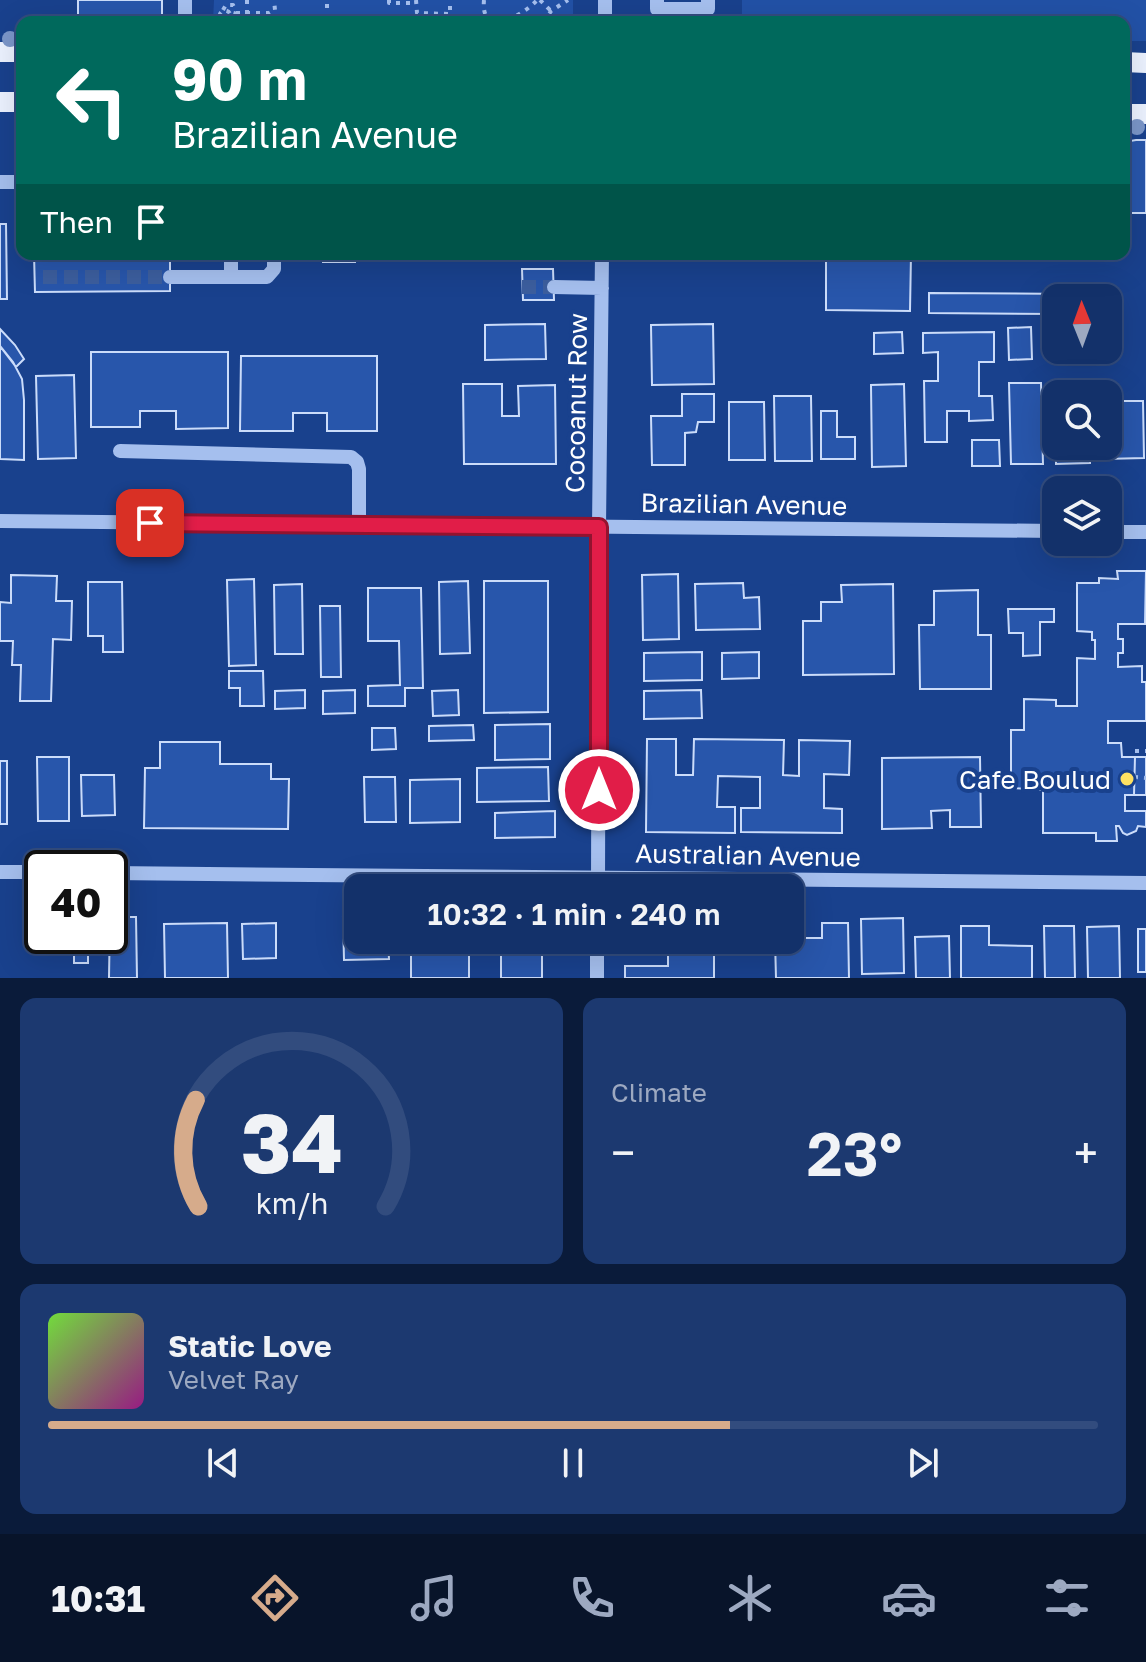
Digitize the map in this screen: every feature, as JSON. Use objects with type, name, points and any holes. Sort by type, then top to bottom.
[{"type":"street","points":[[657,0],[657,9],[708,9],[708,0]]},
{"type":"street","points":[[231,260],[231,277]]},
{"type":"street","points":[[170,277],[267,277],[274,269],[274,260]]},
{"type":"street","name":"Cocoanut Row","points":[[598,874],[602,260]]},
{"type":"street","points":[[554,287],[602,288]]},
{"type":"street","points":[[120,451],[351,457],[359,469],[359,525]]},
{"type":"street","name":"Brazilian Avenue","points":[[0,521],[1042,531]]},
{"type":"street","points":[[1122,532],[1146,532]]},
{"type":"street","points":[[0,872],[24,872]]},
{"type":"street","name":"Australian Avenue","points":[[128,873],[344,878]]},
{"type":"street","name":"Australian Avenue","points":[[804,883],[1146,883]]},
{"type":"street","points":[[597,954],[597,978]]},
{"type":"path","points":[[247,0],[247,13]]},
{"type":"path","points":[[219,16],[223,10],[233,14],[269,13],[275,10],[274,0]]},
{"type":"path","points":[[327,0],[327,8]]},
{"type":"path","points":[[389,0],[389,3],[416,2],[417,13],[450,14],[450,0]]},
{"type":"path","points":[[519,16],[539,0],[551,11]]},
{"type":"path","points":[[548,16],[568,0]]},
{"type":"path","points":[[1135,751],[1146,751]]},
{"type":"path","points":[[1134,777],[1146,778]]},
{"type":"shaded area","points":[[214,0],[573,0],[573,16],[213,16]]},
{"type":"shaded area","points":[[742,0],[1146,0],[1146,41],[1130,41],[1130,16],[742,16]]},
{"type":"building","points":[[78,0],[162,0],[162,16],[78,16]]},
{"type":"building","points":[[1146,140],[1146,213],[1130,213],[1130,141]]},
{"type":"building","points":[[0,224],[6,224],[7,299],[0,299]]},
{"type":"building","points":[[34,260],[170,260],[170,291],[35,292]]},
{"type":"building","points":[[323,260],[355,260],[355,262]]},
{"type":"building","points":[[826,260],[911,260],[910,311],[826,310]]},
{"type":"building","points":[[522,269],[553,269],[554,300],[523,300]]},
{"type":"building","points":[[929,293],[1042,294],[1042,314],[929,313]]},
{"type":"building","points":[[545,324],[546,359],[485,360],[485,325]]},
{"type":"building","points":[[713,324],[714,384],[652,385],[651,325]]},
{"type":"building","points":[[1031,327],[1032,359],[1009,360],[1008,328]]},
{"type":"building","points":[[0,329],[24,359],[16,367],[0,346]]},
{"type":"building","points":[[902,332],[903,353],[874,354],[874,333]]},
{"type":"building","points":[[994,332],[994,362],[979,362],[979,396],[992,396],[993,420],[969,421],[969,411],[947,411],[947,442],[925,442],[924,381],[938,381],[938,352],[923,353],[923,333]]},
{"type":"building","points":[[0,346],[22,379],[24,460],[0,459]]},
{"type":"building","points":[[91,352],[228,352],[228,428],[176,429],[176,411],[140,411],[140,427],[91,427]]},
{"type":"building","points":[[241,356],[377,356],[377,431],[327,431],[327,413],[293,413],[293,431],[240,431]]},
{"type":"building","points":[[74,375],[76,458],[38,459],[36,376]]},
{"type":"building","points":[[1009,383],[1041,383],[1043,464],[1011,464]]},
{"type":"building","points":[[463,384],[502,384],[502,416],[519,416],[518,386],[555,385],[556,464],[464,464]]},
{"type":"building","points":[[904,384],[906,466],[872,467],[871,385]]},
{"type":"building","points":[[682,394],[714,394],[714,422],[698,422],[696,432],[685,433],[685,465],[652,465],[651,416],[682,416]]},
{"type":"building","points":[[774,396],[811,396],[812,461],[775,461]]},
{"type":"building","points":[[1122,401],[1143,401],[1144,458],[1122,459]]},
{"type":"building","points":[[729,402],[764,402],[765,460],[729,460]]},
{"type":"building","points":[[821,411],[837,411],[837,437],[855,437],[855,459],[821,459]]},
{"type":"building","points":[[972,440],[999,440],[1000,466],[972,466]]},
{"type":"building","points":[[1056,460],[1090,460],[1090,463],[1056,464]]},
{"type":"building","points":[[1117,571],[1146,571],[1145,624],[1118,624],[1118,639],[1123,639],[1123,653],[1118,653],[1118,667],[1142,666],[1142,682],[1146,682],[1146,721],[1108,721],[1108,743],[1121,743],[1122,757],[1135,757],[1134,795],[1125,795],[1125,811],[1146,811],[1146,827],[1138,826],[1136,831],[1127,835],[1116,826],[1117,841],[1096,841],[1096,833],[1043,833],[1043,790],[1034,789],[1034,780],[1029,780],[1029,789],[1014,788],[1011,730],[1024,730],[1024,699],[1056,700],[1056,706],[1077,706],[1077,658],[1095,659],[1095,640],[1092,640],[1092,632],[1077,631],[1077,583],[1099,583],[1099,578],[1118,579]]},
{"type":"building","points":[[678,574],[679,639],[643,640],[642,575]]},
{"type":"building","points":[[11,575],[57,576],[56,601],[72,601],[71,640],[53,639],[51,701],[20,701],[21,665],[12,665],[13,641],[0,641],[0,602],[11,603]]},
{"type":"building","points":[[254,579],[256,665],[229,666],[227,580]]},
{"type":"building","points":[[468,581],[470,653],[440,654],[439,582]]},
{"type":"building","points":[[484,581],[548,581],[548,712],[484,713]]},
{"type":"building","points":[[88,582],[122,582],[123,652],[103,652],[103,636],[88,636]]},
{"type":"building","points":[[743,583],[744,598],[759,597],[760,629],[696,630],[695,584]]},
{"type":"building","points":[[302,584],[303,654],[275,654],[274,585]]},
{"type":"building","points":[[893,584],[894,674],[803,675],[803,621],[821,621],[821,602],[842,602],[841,585]]},
{"type":"building","points":[[368,588],[421,588],[423,688],[405,688],[405,706],[368,706],[368,686],[400,685],[399,641],[368,641]]},
{"type":"building","points":[[978,590],[978,635],[991,635],[991,689],[920,689],[919,625],[934,625],[934,591]]},
{"type":"building","points":[[320,606],[340,606],[341,677],[321,677]]},
{"type":"building","points":[[1008,609],[1054,609],[1054,622],[1040,622],[1040,655],[1023,656],[1023,633],[1009,633]]},
{"type":"building","points":[[702,652],[702,680],[644,681],[644,653]]},
{"type":"building","points":[[759,652],[759,678],[722,679],[722,653]]},
{"type":"building","points":[[229,671],[263,671],[264,706],[240,706],[240,688],[229,688]]},
{"type":"building","points":[[305,690],[305,708],[275,709],[275,691]]},
{"type":"building","points":[[355,690],[355,713],[323,714],[323,691]]},
{"type":"building","points":[[458,690],[459,715],[433,716],[432,691]]},
{"type":"building","points":[[701,690],[702,718],[644,719],[644,691]]},
{"type":"building","points":[[550,724],[550,759],[495,760],[495,725]]},
{"type":"building","points":[[473,725],[474,740],[429,741],[429,726]]},
{"type":"building","points":[[372,728],[395,728],[396,749],[372,750]]},
{"type":"building","points":[[647,739],[676,739],[676,775],[693,775],[694,739],[784,740],[783,775],[799,776],[799,740],[850,741],[849,775],[824,774],[824,808],[842,809],[842,833],[741,832],[741,808],[760,808],[760,777],[718,776],[717,807],[735,807],[735,833],[646,832]]},
{"type":"building","points":[[160,742],[220,742],[220,764],[271,764],[271,779],[289,779],[288,829],[144,828],[145,768],[160,768]]},
{"type":"building","points":[[37,757],[69,757],[69,821],[38,821]]},
{"type":"building","points":[[980,757],[981,827],[950,827],[950,810],[931,811],[932,828],[882,829],[882,758]]},
{"type":"building","points":[[1135,757],[1146,757],[1146,795],[1134,795]]},
{"type":"building","points":[[0,761],[7,761],[7,824],[0,824]]},
{"type":"building","points":[[548,767],[549,801],[477,802],[477,768]]},
{"type":"building","points":[[81,775],[114,775],[115,815],[82,816]]},
{"type":"building","points":[[364,777],[395,777],[396,822],[365,822]]},
{"type":"building","points":[[460,779],[460,822],[410,823],[410,780]]},
{"type":"building","points":[[555,811],[555,837],[495,838],[495,813]]},
{"type":"building","points":[[128,917],[136,917],[137,978],[109,978],[109,954],[128,954]]},
{"type":"building","points":[[343,917],[344,954],[389,954],[389,959],[344,960]]},
{"type":"building","points":[[903,918],[904,973],[862,974],[861,919]]},
{"type":"building","points":[[227,923],[228,978],[165,978],[164,924]]},
{"type":"building","points":[[276,923],[276,958],[243,959],[242,924]]},
{"type":"building","points":[[822,923],[848,923],[849,978],[776,978],[775,954],[804,954],[804,938],[822,938]]},
{"type":"building","points":[[961,926],[989,926],[989,945],[1032,946],[1032,978],[961,978]]},
{"type":"building","points":[[1044,926],[1074,926],[1075,978],[1045,978]]},
{"type":"building","points":[[1119,926],[1120,978],[1088,978],[1087,927]]},
{"type":"building","points":[[1138,929],[1146,929],[1146,972],[1138,972]]},
{"type":"building","points":[[949,936],[950,978],[916,978],[915,937]]},
{"type":"building","points":[[74,954],[88,954],[88,963],[74,963]]},
{"type":"building","points":[[411,954],[469,954],[469,978],[411,978]]},
{"type":"building","points":[[501,954],[542,954],[542,978],[501,978]]},
{"type":"building","points":[[668,954],[714,954],[714,978],[625,978],[625,966],[668,966]]},
{"type":"tunnel","points":[[43,277],[170,277]]},
{"type":"tunnel","points":[[522,287],[554,287]]},
{"type":"place","name":"Cafe Boulud","points":[[1127,779]]},
{"type":"route","points":[[150,523],[599,527],[599,790]]}]
